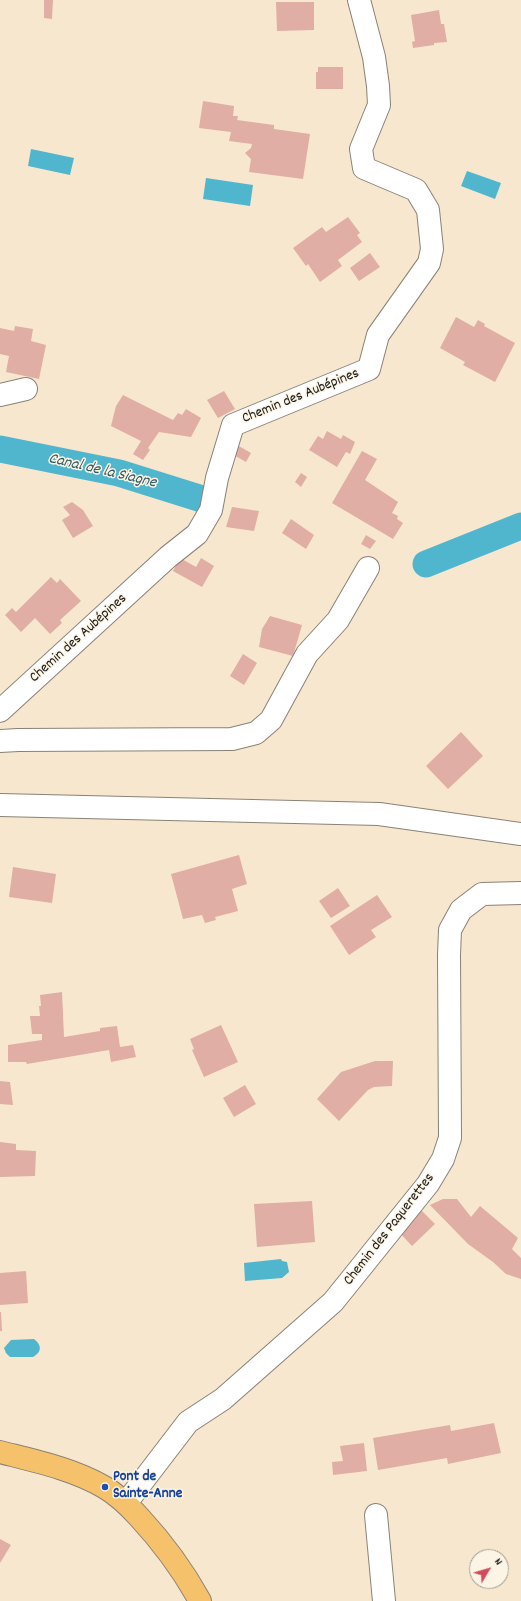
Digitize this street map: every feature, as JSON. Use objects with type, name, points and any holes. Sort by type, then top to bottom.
[{"type":"main road","points":[[0,1452],[74,1474],[105,1487],[126,1503],[160,1539],[184,1572],[200,1601]]},
{"type":"street","name":"Chemin des Aubépines","points":[[0,711],[168,557],[198,534],[212,510],[217,478],[233,425],[368,369],[378,335],[429,263],[432,249],[428,210],[416,190],[364,168],[361,149],[379,105],[374,57],[360,0]]},
{"type":"street","points":[[0,395],[26,389]]},
{"type":"street","points":[[0,741],[232,739],[256,733],[271,720],[307,654],[338,620],[368,568]]},
{"type":"street","points":[[0,805],[378,814],[521,834]]},
{"type":"street","name":"Chemin des Paquerettes","points":[[126,1503],[188,1422],[223,1399],[333,1302],[428,1184],[443,1159],[450,1138],[450,930],[461,910],[482,894],[521,893]]},
{"type":"street","points":[[376,1515],[384,1601]]},
{"type":"water","points":[[31,149],[74,158],[70,175],[28,166]]},
{"type":"water","points":[[467,171],[501,183],[495,199],[461,186]]},
{"type":"water","points":[[206,178],[253,185],[250,206],[203,199]]},
{"type":"water","points":[[281,1259],[282,1261],[287,1262],[289,1272],[282,1278],[245,1281],[244,1263]]},
{"type":"water","points":[[34,1339],[40,1348],[38,1353],[33,1357],[10,1357],[4,1348],[11,1340]]},
{"type":"building","points":[[44,0],[53,0],[52,19],[44,18]]},
{"type":"building","points":[[276,2],[314,2],[314,30],[277,31]]},
{"type":"building","points":[[439,10],[441,24],[444,24],[447,42],[434,43],[434,45],[413,48],[412,42],[415,41],[411,15]]},
{"type":"building","points":[[318,67],[343,67],[343,89],[316,89],[316,72],[318,72]]},
{"type":"building","points":[[203,101],[234,106],[233,116],[238,116],[237,120],[274,125],[274,129],[310,134],[303,179],[249,172],[251,159],[245,153],[251,148],[252,144],[229,141],[231,132],[199,128]]},
{"type":"building","points":[[348,217],[360,233],[357,235],[362,242],[338,260],[342,266],[320,282],[308,264],[306,266],[293,248],[322,227],[326,232]]},
{"type":"building","points":[[370,253],[380,267],[359,281],[350,268]]},
{"type":"building","points":[[456,317],[474,327],[478,320],[485,324],[484,326],[515,343],[495,382],[463,365],[465,362],[440,348]]},
{"type":"building","points":[[15,326],[33,329],[31,341],[46,345],[39,379],[6,372],[9,356],[0,354],[0,328],[14,331]]},
{"type":"building","points":[[224,391],[235,409],[218,418],[207,400]]},
{"type":"building","points":[[123,395],[173,420],[178,413],[182,415],[186,409],[201,418],[191,437],[159,432],[148,448],[150,450],[143,460],[133,454],[141,441],[111,426],[116,406]]},
{"type":"building","points":[[327,431],[341,439],[343,435],[355,442],[350,454],[346,452],[337,467],[309,450],[318,436],[323,439]]},
{"type":"building","points":[[237,445],[251,453],[246,462],[232,454]]},
{"type":"building","points":[[362,451],[377,459],[365,480],[398,502],[392,513],[398,516],[397,519],[403,523],[393,539],[332,503]]},
{"type":"building","points":[[301,473],[307,477],[301,487],[295,482]]},
{"type":"building","points":[[72,502],[83,510],[93,526],[73,538],[62,520],[70,515],[63,507]]},
{"type":"building","points":[[232,507],[259,511],[254,531],[226,527]]},
{"type":"building","points":[[291,519],[314,535],[306,549],[282,533]]},
{"type":"building","points":[[366,535],[376,541],[370,549],[361,544]]},
{"type":"building","points":[[180,558],[196,567],[201,558],[214,566],[202,587],[173,571]]},
{"type":"building","points":[[51,577],[57,583],[60,579],[81,601],[60,620],[62,623],[50,634],[35,618],[21,632],[5,615],[12,608],[16,612]]},
{"type":"building","points":[[270,616],[302,625],[293,656],[259,647],[262,629]]},
{"type":"building","points":[[243,654],[257,663],[244,685],[230,676]]},
{"type":"building","points":[[461,732],[483,756],[448,789],[426,766]]},
{"type":"building","points":[[239,855],[247,884],[232,889],[238,911],[215,917],[216,920],[205,923],[202,915],[183,919],[171,874]]},
{"type":"building","points":[[13,867],[56,874],[52,903],[9,897]]},
{"type":"building","points":[[338,888],[350,906],[331,918],[319,901]]},
{"type":"building","points":[[377,895],[392,917],[371,930],[376,937],[349,955],[330,926]]},
{"type":"building","points":[[62,992],[64,1037],[100,1031],[100,1028],[117,1026],[120,1047],[133,1045],[136,1057],[111,1062],[109,1050],[27,1064],[26,1062],[8,1062],[8,1045],[42,1040],[42,1034],[32,1034],[30,1016],[40,1016],[40,995]]},
{"type":"building","points":[[221,1025],[238,1062],[204,1077],[192,1050],[194,1049],[190,1039]]},
{"type":"building","points":[[375,1061],[393,1061],[392,1086],[374,1087],[368,1090],[339,1121],[317,1099],[341,1072]]},
{"type":"building","points":[[0,1081],[10,1082],[13,1105],[0,1104]]},
{"type":"building","points":[[245,1085],[256,1104],[234,1117],[223,1098]]},
{"type":"building","points":[[0,1142],[16,1144],[16,1150],[36,1151],[35,1176],[0,1177]]},
{"type":"building","points":[[443,1199],[457,1199],[471,1217],[480,1206],[518,1238],[512,1249],[521,1258],[521,1279],[506,1274],[493,1262],[468,1244],[430,1205]]},
{"type":"building","points":[[312,1201],[315,1242],[257,1247],[254,1204]]},
{"type":"building","points":[[419,1208],[435,1224],[412,1246],[398,1231]]},
{"type":"building","points":[[26,1271],[28,1303],[0,1305],[0,1273]]},
{"type":"building","points":[[1,1312],[2,1331],[0,1331]]},
{"type":"building","points":[[494,1423],[501,1453],[448,1464],[447,1458],[378,1470],[373,1438],[450,1425],[451,1431]]},
{"type":"building","points":[[364,1443],[367,1471],[333,1475],[332,1462],[343,1461],[340,1446]]},
{"type":"building","points":[[0,1539],[11,1545],[0,1563]]},
{"type":"waterway","name":"Canal de la Siagne","points":[[0,449],[119,473],[202,499]]},
{"type":"waterway","name":"Canal de la Siagne","points":[[426,564],[521,526]]},
{"type":"place","name":"Pont de Sainte-Anne","points":[[105,1487]]}]
